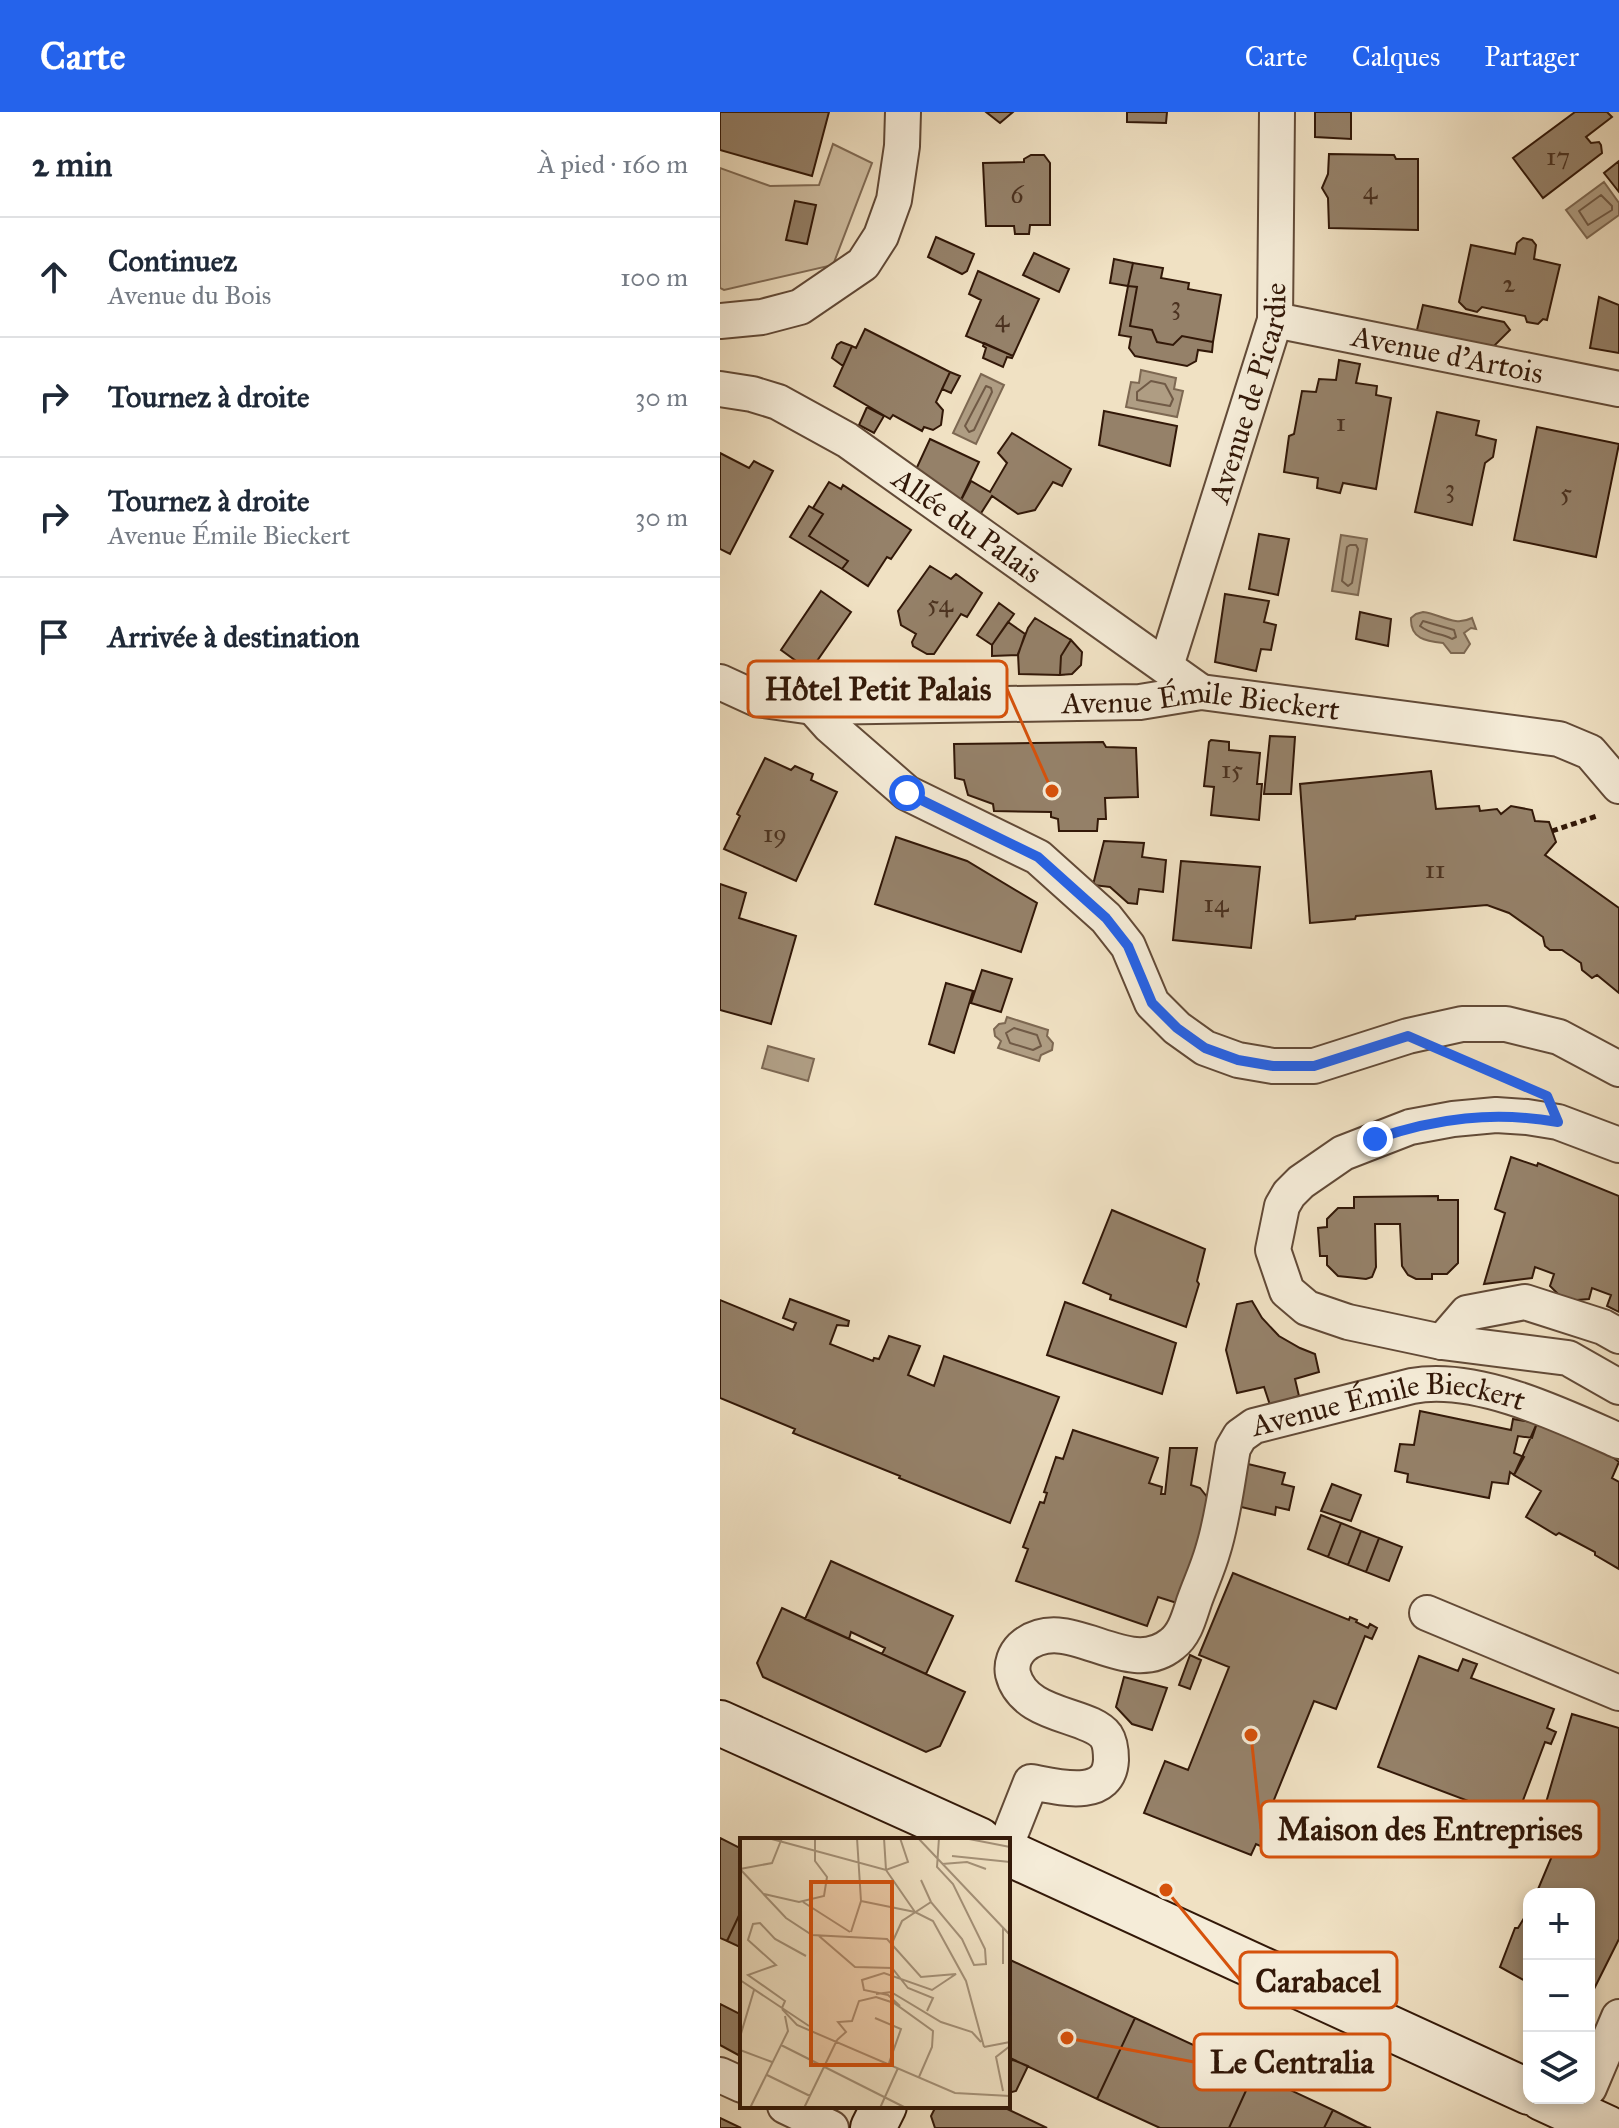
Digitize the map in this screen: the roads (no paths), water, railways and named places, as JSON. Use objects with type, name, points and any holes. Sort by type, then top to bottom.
[{"type":"main road","points":[[723,1722],[975,1838]]},
{"type":"main road","points":[[1010,1854],[1523,2089]]},
{"type":"main road","points":[[873,2128],[883,2108]]},
{"type":"street","points":[[720,321],[762,317],[800,307],[863,264],[881,236],[894,200],[902,146],[903,112]]},
{"type":"street","name":"Avenue de Picardie","points":[[1166,666],[1275,320],[1277,112]]},
{"type":"street","name":"Avenue d'Artois","points":[[1275,320],[1619,389]]},
{"type":"street","name":"Allée du Palais","points":[[720,389],[778,402],[847,440],[1201,692]]},
{"type":"street","name":"Avenue Émile Bieckert","points":[[720,682],[757,699],[813,707],[1140,702],[1201,692],[1559,739],[1590,752],[1618,777]]},
{"type":"street","points":[[813,707],[830,726],[907,793],[1038,857],[1106,918],[1128,946],[1152,1003],[1177,1028],[1205,1048],[1238,1060],[1273,1066],[1314,1066],[1408,1036],[1462,1024],[1506,1024],[1559,1037],[1619,1069]]},
{"type":"street","name":"Avenue Émile Bieckert","points":[[1619,1145],[1558,1122],[1527,1117],[1496,1115],[1432,1121],[1375,1139],[1315,1170],[1289,1194],[1277,1222],[1273,1250],[1287,1291],[1307,1308],[1348,1322],[1442,1342],[1568,1358],[1619,1387]]},
{"type":"street","points":[[1442,1342],[1467,1313],[1525,1302],[1603,1327],[1619,1336]]},
{"type":"street","name":"Avenue Émile Bieckert","points":[[1009,1838],[1031,1782],[1081,1790],[1099,1784],[1110,1770],[1111,1754],[1108,1738],[1098,1729],[1056,1714],[1025,1692],[1014,1678],[1012,1667],[1017,1652],[1040,1637],[1063,1637],[1132,1657],[1147,1657],[1173,1644],[1183,1632],[1214,1548],[1233,1448],[1240,1436],[1254,1426],[1412,1386],[1437,1384],[1483,1391],[1541,1406],[1619,1441]]},
{"type":"street","points":[[1427,1613],[1619,1693]]},
{"type":"street","points":[[1580,2105],[1619,2017]]},
{"type":"street","points":[[720,2075],[740,2084]]},
{"type":"street","points":[[789,2108],[831,2128]]},
{"type":"water","points":[[1604,182],[1619,203],[1619,215],[1587,238],[1566,210]]},
{"type":"water","points":[[1141,370],[1176,378],[1174,389],[1183,391],[1177,417],[1126,407],[1131,382],[1139,383]]},
{"type":"water","points":[[981,374],[1004,385],[976,444],[953,433]]},
{"type":"water","points":[[1341,535],[1367,539],[1358,595],[1332,591]]},
{"type":"water","points":[[1423,612],[1453,621],[1472,618],[1476,629],[1471,628],[1464,633],[1470,644],[1464,653],[1451,653],[1443,643],[1416,635],[1411,618]]},
{"type":"water","points":[[1007,1017],[1048,1030],[1052,1050],[1041,1055],[1039,1061],[998,1048],[1001,1041],[995,1036],[994,1029],[1005,1023]]},
{"type":"water","points":[[768,1046],[814,1059],[808,1081],[762,1068]]},
{"type":"place","name":"Hôtel Petit Palais","points":[[1052,791]]},
{"type":"place","name":"Maison des Entreprises","points":[[1251,1735]]},
{"type":"place","name":"Carabacel","points":[[1166,1890]]},
{"type":"place","name":"Le Centralia","points":[[1067,2038]]}]
